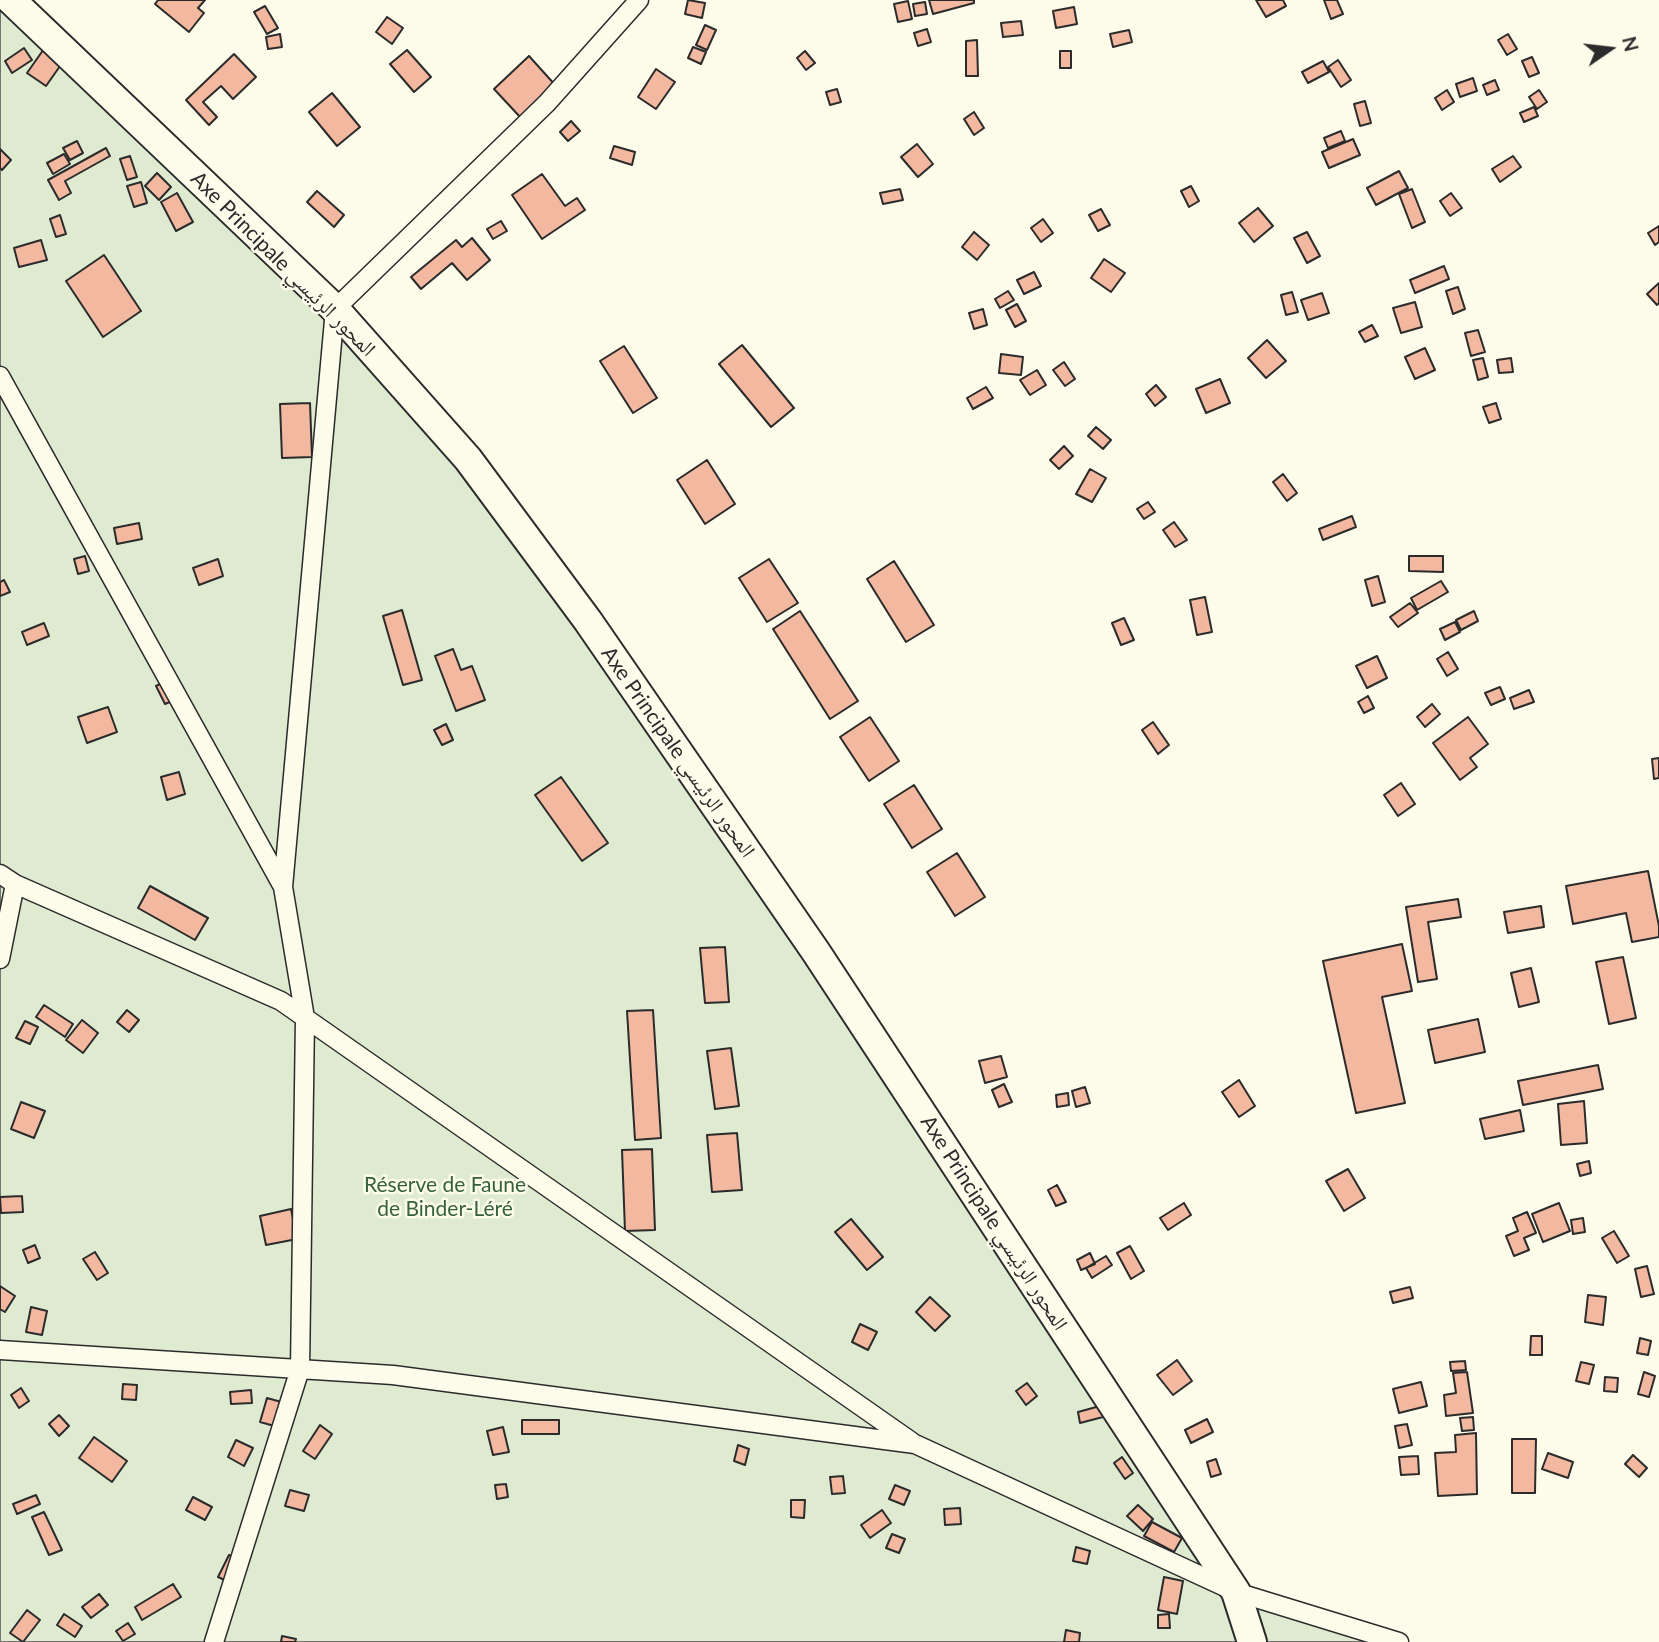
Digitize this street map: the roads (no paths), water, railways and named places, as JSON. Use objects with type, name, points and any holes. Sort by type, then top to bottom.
[{"type":"main road","name":"Axe Principale المحور الرئيسي","points":[[8,7],[335,309],[468,459],[588,621],[816,952],[1236,1592],[1252,1642]]},
{"type":"street","points":[[214,1642],[300,1369],[305,1018],[283,887],[335,309],[547,103],[639,0]]},
{"type":"street","points":[[0,376],[283,887]]},
{"type":"street","points":[[0,959],[8,879],[281,1001],[915,1444],[1236,1592],[1399,1642]]},
{"type":"street","points":[[0,1350],[393,1375],[915,1444]]},
{"type":"park label","name":"Réserve de Faune de Binder-Léré","points":[[445,1197]]}]
